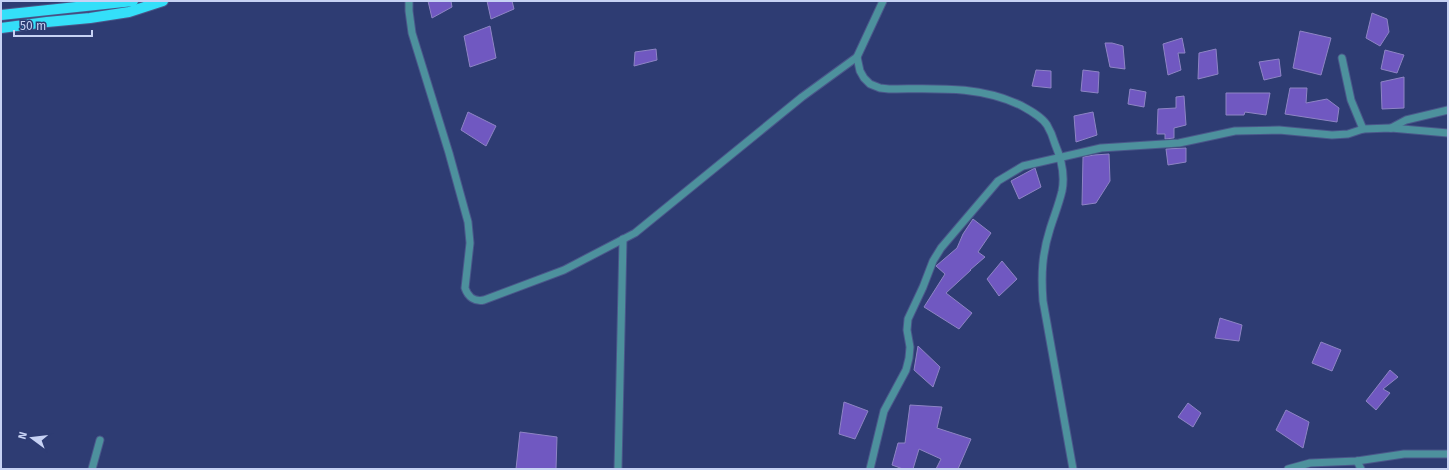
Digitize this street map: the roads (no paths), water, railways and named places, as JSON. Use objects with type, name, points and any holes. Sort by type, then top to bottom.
[{"type":"main road","points":[[1,15],[133,1]]},
{"type":"main road","points":[[1,28],[129,12],[163,1]]},
{"type":"street","points":[[409,1],[412,33],[449,153],[468,222],[470,243],[465,288],[466,293],[471,298],[476,300],[484,300],[564,270],[635,233],[802,97],[857,57],[884,1]]},
{"type":"street","points":[[857,57],[860,71],[864,78],[870,84],[880,88],[889,90],[952,89],[984,92],[1014,102],[1026,108],[1038,116],[1046,124],[1061,157],[1062,190],[1045,248],[1041,276],[1043,301],[1073,469]]},
{"type":"street","points":[[1342,58],[1351,100],[1363,129]]},
{"type":"street","points":[[1391,128],[1406,120],[1448,110]]},
{"type":"street","points":[[870,469],[884,411],[906,370],[910,347],[907,330],[908,319],[941,248],[998,181],[1023,166],[1101,148],[1179,142],[1235,131],[1273,130],[1332,135],[1348,134],[1363,129],[1391,128],[1448,133]]},
{"type":"street","points":[[618,469],[623,239]]},
{"type":"street","points":[[92,469],[100,440]]},
{"type":"street","points":[[1289,469],[1310,463],[1357,460],[1404,454],[1448,454]]},
{"type":"street","points":[[1357,460],[1361,469]]}]
